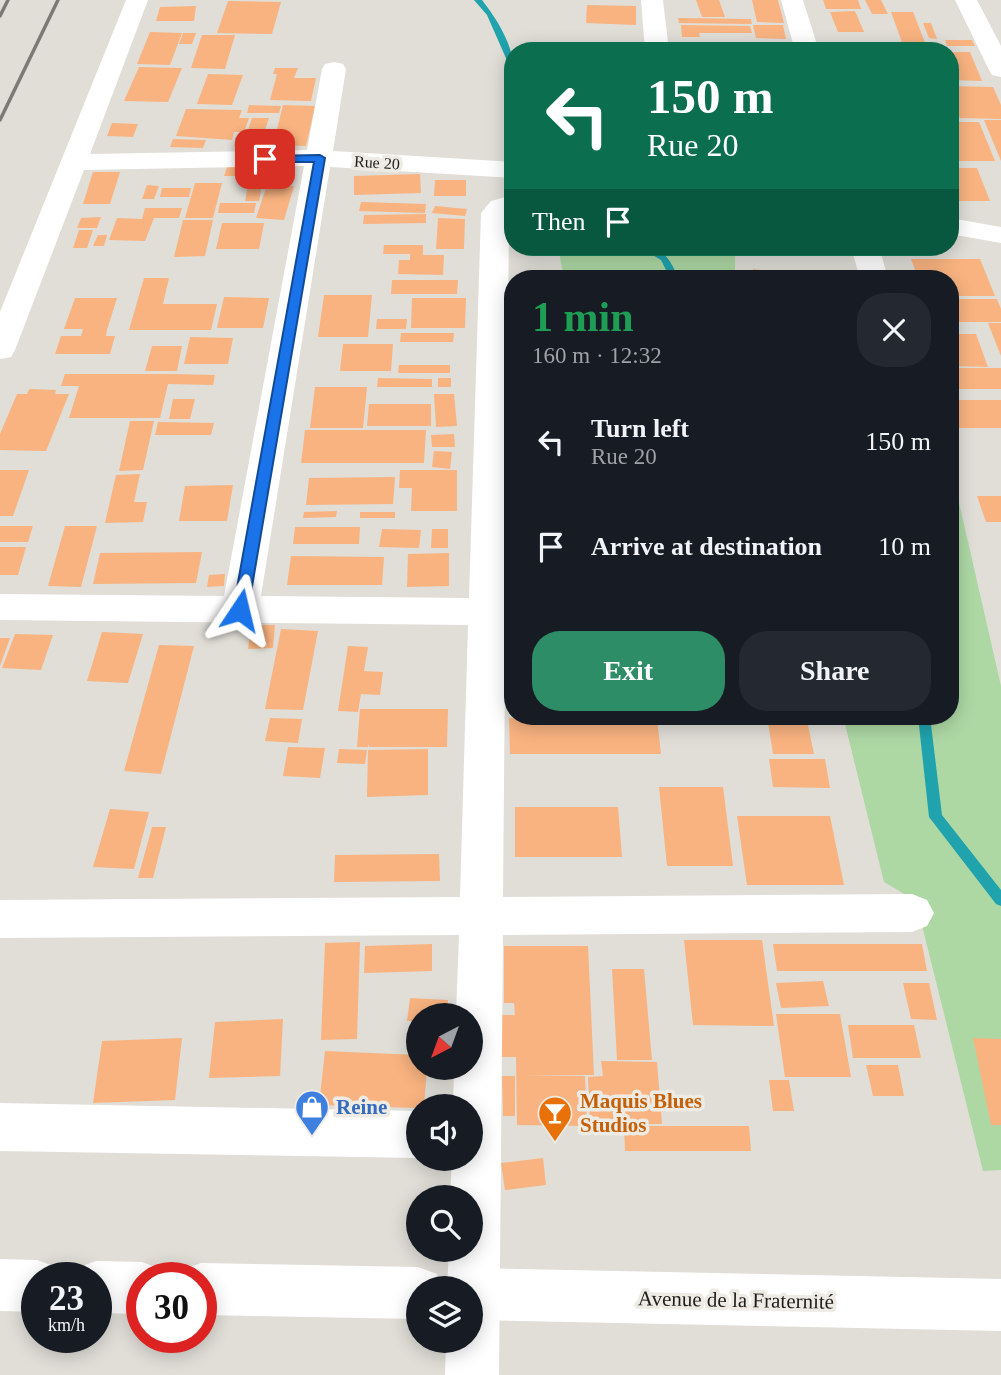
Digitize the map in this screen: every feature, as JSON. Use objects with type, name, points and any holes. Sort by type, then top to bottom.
[{"type":"street","points":[[0,350],[137,0]]},
{"type":"street","points":[[652,0],[656,42]]},
{"type":"street","points":[[792,0],[804,42]]},
{"type":"street","points":[[966,0],[1001,70]]},
{"type":"street","points":[[240,610],[334,69]]},
{"type":"street","name":"Rue 20","points":[[74,162],[320,158],[504,169]]},
{"type":"street","points":[[474,1094],[486,612],[500,566],[495,214],[504,206]]},
{"type":"street","points":[[959,228],[1001,235]]},
{"type":"street","points":[[0,607],[486,612]]},
{"type":"street","points":[[0,919],[912,913]]},
{"type":"street","points":[[0,1127],[406,1135]]},
{"type":"street","points":[[472,1276],[473,1171]]},
{"type":"street","points":[[0,1285],[21,1286]]},
{"type":"street","points":[[217,1289],[406,1293]]},
{"type":"street","name":"Avenue de la Fraternité","points":[[483,1294],[1001,1305]]},
{"type":"street","points":[[472,1353],[472,1375]]},
{"type":"green space","points":[[560,256],[735,256],[735,270],[562,270]]},
{"type":"green space","points":[[959,502],[1001,686],[1001,1170],[983,1171],[916,901],[884,882],[845,725],[959,725]]},
{"type":"building","points":[[696,0],[719,0],[725,17],[702,17]]},
{"type":"building","points":[[752,0],[778,0],[784,23],[757,22]]},
{"type":"building","points":[[823,0],[858,0],[861,9],[826,9]]},
{"type":"building","points":[[865,0],[881,0],[888,14],[872,14]]},
{"type":"building","points":[[228,1],[281,2],[272,34],[217,33]]},
{"type":"building","points":[[587,5],[636,6],[636,25],[586,23]]},
{"type":"building","points":[[196,6],[194,21],[156,21],[160,7]]},
{"type":"building","points":[[855,11],[864,32],[838,32],[830,12]]},
{"type":"building","points":[[891,12],[913,12],[925,42],[902,42]]},
{"type":"building","points":[[678,18],[751,19],[752,24],[679,23]]},
{"type":"building","points":[[923,23],[931,23],[937,39],[929,38]]},
{"type":"building","points":[[681,25],[750,26],[752,33],[699,33],[700,37],[682,37]]},
{"type":"building","points":[[753,25],[783,25],[786,39],[756,38]]},
{"type":"building","points":[[150,32],[182,33],[170,65],[137,64]]},
{"type":"building","points":[[183,33],[196,33],[192,44],[179,44]]},
{"type":"building","points":[[202,35],[235,35],[225,69],[191,68]]},
{"type":"building","points":[[945,40],[972,40],[975,46],[959,46],[959,42]]},
{"type":"building","points":[[959,52],[970,52],[982,81],[959,80]]},
{"type":"building","points":[[139,67],[182,68],[168,102],[124,101]]},
{"type":"building","points":[[275,68],[298,68],[294,78],[316,78],[311,101],[270,100],[277,74],[273,74]]},
{"type":"building","points":[[208,74],[243,75],[232,105],[197,104]]},
{"type":"building","points":[[959,86],[993,87],[1001,105],[1001,119],[960,118]]},
{"type":"building","points":[[249,105],[281,106],[279,113],[247,113]]},
{"type":"building","points":[[283,105],[315,106],[306,146],[273,145]]},
{"type":"building","points":[[186,109],[242,110],[239,118],[249,118],[244,132],[234,132],[232,140],[176,136]]},
{"type":"building","points":[[252,118],[269,118],[262,139],[269,140],[267,147],[234,146],[236,138],[245,139]]},
{"type":"building","points":[[984,120],[1001,120],[1001,161]]},
{"type":"building","points":[[959,122],[979,122],[995,161],[959,161]]},
{"type":"building","points":[[112,123],[138,124],[133,137],[107,136]]},
{"type":"building","points":[[173,139],[206,140],[203,148],[170,147]]},
{"type":"building","points":[[227,167],[246,167],[244,176],[224,176]]},
{"type":"building","points":[[959,168],[977,168],[990,201],[959,201]]},
{"type":"building","points":[[93,172],[120,172],[110,204],[83,204]]},
{"type":"building","points":[[420,174],[421,193],[354,195],[354,176]]},
{"type":"building","points":[[250,175],[264,175],[259,201],[245,201]]},
{"type":"building","points":[[435,180],[466,180],[466,196],[434,196]]},
{"type":"building","points":[[195,183],[222,183],[213,218],[185,218]]},
{"type":"building","points":[[147,185],[159,186],[154,199],[142,199]]},
{"type":"building","points":[[267,185],[294,186],[284,220],[256,218]]},
{"type":"building","points":[[162,188],[191,188],[189,197],[160,197]]},
{"type":"building","points":[[361,202],[426,204],[425,213],[359,211]]},
{"type":"building","points":[[220,203],[256,203],[254,213],[218,213]]},
{"type":"building","points":[[435,206],[467,209],[465,216],[432,213]]},
{"type":"building","points":[[145,208],[182,208],[179,218],[154,218],[145,241],[109,240],[117,218],[142,219]]},
{"type":"building","points":[[426,214],[426,223],[363,224],[364,215]]},
{"type":"building","points":[[101,217],[97,228],[77,228],[81,218]]},
{"type":"building","points":[[438,218],[465,219],[464,249],[436,249]]},
{"type":"building","points":[[183,220],[213,220],[205,256],[174,257]]},
{"type":"building","points":[[222,223],[264,223],[259,249],[216,249]]},
{"type":"building","points":[[79,230],[93,230],[87,248],[73,248]]},
{"type":"building","points":[[98,235],[107,235],[104,246],[93,246]]},
{"type":"building","points":[[384,245],[423,245],[423,255],[444,255],[443,275],[398,274],[399,260],[410,260],[410,254],[383,254]]},
{"type":"building","points":[[911,259],[980,259],[995,296],[959,296],[959,270],[915,270]]},
{"type":"building","points":[[144,278],[169,278],[163,304],[217,304],[211,330],[129,330]]},
{"type":"building","points":[[392,280],[458,280],[457,294],[391,294]]},
{"type":"building","points":[[324,295],[372,295],[368,337],[318,337]]},
{"type":"building","points":[[224,297],[269,298],[263,328],[217,328]]},
{"type":"building","points":[[75,298],[117,298],[106,336],[115,336],[110,354],[55,354],[61,336],[81,336],[83,329],[64,329]]},
{"type":"building","points":[[412,298],[466,298],[465,328],[411,328]]},
{"type":"building","points":[[959,299],[997,299],[1001,309],[1001,322],[959,322]]},
{"type":"building","points":[[377,319],[407,319],[406,329],[376,329]]},
{"type":"building","points":[[988,323],[1001,323],[1001,356]]},
{"type":"building","points":[[401,333],[454,333],[453,342],[400,342]]},
{"type":"building","points":[[959,334],[976,334],[988,367],[959,366]]},
{"type":"building","points":[[190,337],[233,338],[228,364],[184,364]]},
{"type":"building","points":[[343,344],[393,344],[391,371],[340,371]]},
{"type":"building","points":[[152,346],[182,346],[177,371],[145,371]]},
{"type":"building","points":[[399,365],[450,365],[450,373],[398,373]]},
{"type":"building","points":[[959,368],[1001,368],[1001,389],[959,389]]},
{"type":"building","points":[[65,374],[215,375],[213,385],[168,384],[160,418],[69,418],[79,386],[61,386]]},
{"type":"building","points":[[378,378],[432,379],[432,387],[377,387]]},
{"type":"building","points":[[438,378],[451,378],[451,387],[438,387]]},
{"type":"building","points":[[315,387],[367,387],[363,428],[310,428]]},
{"type":"building","points":[[29,389],[56,390],[55,394],[69,394],[46,451],[0,450],[0,434],[17,394],[27,394]]},
{"type":"building","points":[[434,394],[454,394],[457,426],[436,427]]},
{"type":"building","points":[[173,399],[195,399],[190,419],[169,419]]},
{"type":"building","points":[[959,400],[1001,400],[1001,428],[959,428]]},
{"type":"building","points":[[369,404],[431,404],[431,426],[367,426]]},
{"type":"building","points":[[130,421],[154,421],[143,470],[119,471]]},
{"type":"building","points":[[158,422],[214,423],[211,435],[155,435]]},
{"type":"building","points":[[305,430],[426,430],[424,463],[301,463]]},
{"type":"building","points":[[454,434],[455,447],[432,447],[431,435]]},
{"type":"building","points":[[434,451],[452,452],[450,469],[432,467]]},
{"type":"building","points":[[0,470],[29,470],[13,516],[0,516]]},
{"type":"building","points":[[400,470],[457,470],[457,511],[411,511],[412,488],[399,488]]},
{"type":"building","points":[[140,474],[134,502],[147,502],[143,522],[105,523],[116,475]]},
{"type":"building","points":[[395,477],[393,504],[306,505],[309,478]]},
{"type":"building","points":[[233,485],[227,521],[179,521],[185,486]]},
{"type":"building","points":[[977,496],[1001,496],[1001,522],[986,522]]},
{"type":"building","points":[[337,511],[336,517],[303,518],[304,512]]},
{"type":"building","points":[[360,512],[395,512],[395,518],[360,518]]},
{"type":"building","points":[[0,526],[33,526],[28,542],[0,542]]},
{"type":"building","points":[[65,526],[97,526],[81,587],[48,586]]},
{"type":"building","points":[[295,527],[360,527],[359,544],[293,544]]},
{"type":"building","points":[[382,529],[421,530],[419,548],[379,547]]},
{"type":"building","points":[[432,529],[448,529],[448,548],[431,548]]},
{"type":"building","points":[[0,547],[26,547],[18,575],[0,575]]},
{"type":"building","points":[[202,552],[196,583],[93,584],[100,553]]},
{"type":"building","points":[[449,553],[449,586],[407,587],[408,554]]},
{"type":"building","points":[[291,556],[384,557],[382,585],[287,585]]},
{"type":"building","points":[[225,574],[224,586],[207,587],[209,575]]},
{"type":"building","points":[[251,625],[275,625],[273,648],[248,649]]},
{"type":"building","points":[[281,629],[318,631],[303,710],[265,709]]},
{"type":"building","points":[[102,632],[143,634],[128,683],[87,681]]},
{"type":"building","points":[[15,634],[53,635],[41,670],[2,668]]},
{"type":"building","points":[[0,638],[10,638],[0,666]]},
{"type":"building","points":[[159,645],[194,646],[161,774],[124,771]]},
{"type":"building","points":[[348,646],[368,647],[364,671],[383,672],[380,695],[361,694],[358,712],[338,711]]},
{"type":"building","points":[[360,709],[448,709],[447,747],[369,747],[369,743],[368,747],[357,747]]},
{"type":"building","points":[[270,718],[302,719],[298,743],[265,741]]},
{"type":"building","points":[[509,725],[658,725],[661,754],[510,754]]},
{"type":"building","points":[[768,725],[808,725],[814,754],[773,754]]},
{"type":"building","points":[[288,747],[325,748],[320,778],[283,776]]},
{"type":"building","points":[[339,749],[367,750],[365,764],[337,763]]},
{"type":"building","points":[[428,749],[428,795],[367,797],[368,750]]},
{"type":"building","points":[[769,759],[825,759],[830,788],[773,787]]},
{"type":"building","points":[[659,787],[723,787],[733,866],[667,866]]},
{"type":"building","points":[[515,807],[618,807],[622,857],[515,857]]},
{"type":"building","points":[[110,809],[149,812],[134,869],[93,867]]},
{"type":"building","points":[[737,816],[830,816],[844,885],[747,885]]},
{"type":"building","points":[[152,827],[166,827],[153,878],[138,878]]},
{"type":"building","points":[[439,854],[440,881],[334,882],[335,855]]},
{"type":"building","points":[[684,940],[762,940],[774,1026],[693,1025]]},
{"type":"building","points":[[360,942],[357,1039],[321,1040],[325,943]]},
{"type":"building","points":[[432,944],[432,971],[364,973],[365,946]]},
{"type":"building","points":[[773,944],[922,944],[927,971],[777,971]]},
{"type":"building","points":[[504,946],[588,946],[594,1075],[522,1075],[585,1076],[587,1126],[517,1125],[516,1057],[500,1057],[500,1015],[515,1015],[514,1003],[504,1003]]},
{"type":"building","points":[[612,969],[644,969],[652,1060],[617,1060]]},
{"type":"building","points":[[823,981],[829,1006],[781,1008],[776,983]]},
{"type":"building","points":[[903,983],[929,983],[937,1020],[911,1019]]},
{"type":"building","points":[[410,998],[448,1000],[448,1003],[409,1003]]},
{"type":"building","points":[[776,1014],[840,1014],[851,1077],[785,1077]]},
{"type":"building","points":[[283,1019],[280,1076],[209,1078],[215,1022]]},
{"type":"building","points":[[848,1025],[914,1025],[921,1058],[853,1058]]},
{"type":"building","points":[[182,1038],[175,1100],[93,1103],[102,1041]]},
{"type":"building","points":[[973,1038],[1001,1039],[1001,1125],[991,1125]]},
{"type":"building","points":[[325,1051],[406,1054],[406,1080],[426,1080],[425,1094],[406,1094],[406,1108],[319,1105]]},
{"type":"building","points":[[601,1061],[657,1062],[662,1124],[590,1124],[588,1077],[603,1076]]},
{"type":"building","points":[[866,1065],[898,1065],[904,1096],[873,1096]]},
{"type":"building","points":[[502,1076],[515,1076],[515,1116],[503,1116]]},
{"type":"building","points":[[769,1080],[789,1080],[794,1111],[773,1111]]},
{"type":"building","points":[[624,1126],[749,1126],[751,1151],[625,1151]]},
{"type":"building","points":[[543,1158],[546,1185],[505,1190],[501,1163]]},
{"type":"waterway","points":[[478,0],[490,15],[504,45]]},
{"type":"waterway","points":[[661,256],[665,258],[670,270]]},
{"type":"waterway","points":[[925,725],[936,817],[1001,900]]},
{"type":"railway","points":[[0,16],[8,0]]},
{"type":"railway","points":[[0,120],[58,0]]},
{"type":"place","name":"Reine","points":[[312,1137]]},
{"type":"place","name":"Maquis Blues Studios","points":[[555,1143]]},
{"type":"route","points":[[240,610],[320,158],[265,159]]}]
